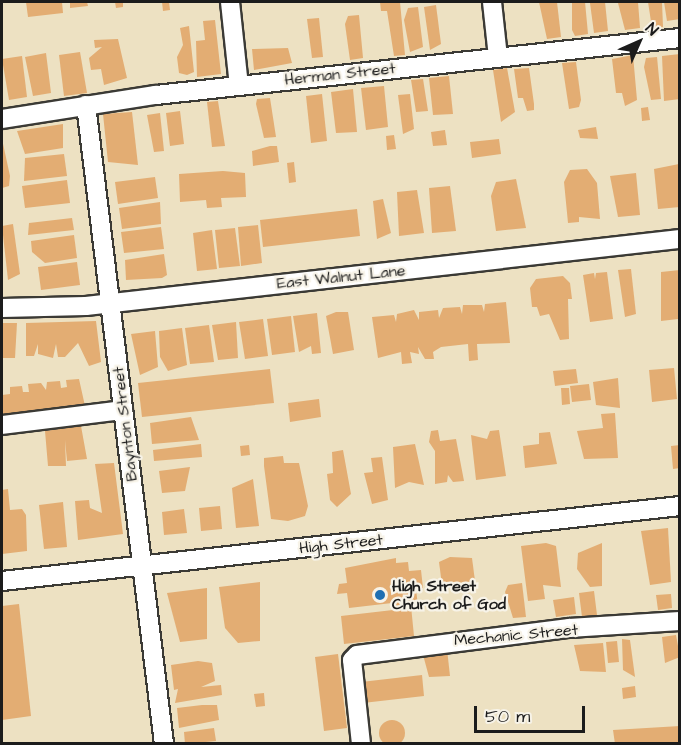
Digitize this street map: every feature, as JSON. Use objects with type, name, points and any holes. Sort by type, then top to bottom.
[{"type":"street","points":[[230,2],[239,86]]},
{"type":"street","points":[[492,2],[498,57]]},
{"type":"street","name":"Herman Street","points":[[2,119],[86,105],[239,86],[680,38]]},
{"type":"street","name":"Baynton Street","points":[[86,105],[164,744]]},
{"type":"street","name":"East Walnut Lane","points":[[2,308],[111,303],[680,238]]},
{"type":"street","points":[[2,425],[123,410]]},
{"type":"street","name":"High Street","points":[[2,581],[680,506]]},
{"type":"street","name":"Mechanic Street","points":[[362,744],[353,657],[415,645],[680,621]]},
{"type":"building","points":[[26,2],[62,2],[63,13],[28,17]]},
{"type":"building","points":[[70,2],[87,2],[88,6],[70,8]]},
{"type":"building","points":[[115,2],[123,2],[123,7],[116,8]]},
{"type":"building","points":[[162,2],[169,2],[170,10],[163,11]]},
{"type":"building","points":[[380,2],[400,2],[405,55],[394,56],[387,11],[381,11]]},
{"type":"building","points":[[539,2],[557,2],[561,37],[547,39]]},
{"type":"building","points":[[572,2],[585,2],[588,34],[575,36],[572,30]]},
{"type":"building","points":[[605,2],[608,31],[594,33],[590,3]]},
{"type":"building","points":[[638,2],[640,28],[625,30],[618,3]]},
{"type":"building","points":[[648,2],[662,2],[663,27],[652,28]]},
{"type":"building","points":[[664,2],[680,2],[680,19],[667,21]]},
{"type":"building","points":[[436,5],[441,44],[430,50],[424,7]]},
{"type":"building","points":[[418,7],[423,47],[410,52],[404,20],[408,8]]},
{"type":"building","points":[[359,15],[363,58],[350,60],[345,24],[348,16]]},
{"type":"building","points":[[319,18],[323,57],[312,58],[307,19]]},
{"type":"building","points":[[215,20],[221,74],[197,77],[196,41],[205,40],[203,21]]},
{"type":"building","points":[[189,26],[194,72],[187,75],[179,73],[177,57],[183,45],[180,28]]},
{"type":"building","points":[[118,39],[127,78],[104,85],[101,69],[91,70],[89,58],[102,47],[95,48],[94,40]]},
{"type":"building","points":[[288,48],[292,63],[254,70],[252,49]]},
{"type":"building","points":[[80,52],[87,93],[64,96],[59,55]]},
{"type":"building","points":[[46,53],[51,93],[33,96],[25,57]]},
{"type":"building","points":[[680,54],[680,99],[664,101],[662,56]]},
{"type":"building","points":[[633,55],[637,100],[625,106],[622,93],[616,93],[612,59]]},
{"type":"building","points":[[22,56],[27,97],[9,100],[2,59]]},
{"type":"building","points":[[657,57],[661,99],[651,100],[644,67],[646,58]]},
{"type":"building","points":[[576,62],[581,100],[579,107],[569,109],[562,63]]},
{"type":"building","points":[[507,68],[515,112],[501,122],[493,70]]},
{"type":"building","points":[[529,68],[534,110],[527,111],[523,98],[518,98],[514,69]]},
{"type":"building","points":[[449,76],[453,114],[433,115],[429,78]]},
{"type":"building","points":[[423,79],[428,111],[416,112],[411,80]]},
{"type":"building","points":[[384,86],[388,127],[366,130],[361,88]]},
{"type":"building","points":[[353,89],[357,132],[336,133],[331,92]]},
{"type":"building","points":[[322,94],[327,141],[311,143],[306,96]]},
{"type":"building","points":[[410,94],[414,129],[403,134],[398,95]]},
{"type":"building","points":[[270,98],[276,137],[264,138],[256,104],[257,99]]},
{"type":"building","points":[[218,101],[225,146],[212,147],[207,102]]},
{"type":"building","points":[[648,107],[650,120],[642,121],[641,108]]},
{"type":"building","points":[[180,111],[184,144],[170,146],[166,113]]},
{"type":"building","points":[[132,112],[138,165],[108,162],[103,114]]},
{"type":"building","points":[[160,113],[164,151],[154,152],[147,115]]},
{"type":"building","points":[[63,124],[63,148],[25,154],[17,131]]},
{"type":"building","points":[[596,127],[598,139],[580,138],[578,130]]},
{"type":"building","points":[[445,130],[447,145],[433,146],[431,132]]},
{"type":"building","points":[[394,135],[396,149],[387,150],[386,136]]},
{"type":"building","points":[[2,139],[10,176],[9,186],[2,188]]},
{"type":"building","points":[[499,139],[501,154],[472,158],[470,142]]},
{"type":"building","points":[[277,146],[279,162],[253,166],[252,151]]},
{"type":"building","points":[[64,154],[67,176],[24,181],[25,158]]},
{"type":"building","points":[[294,162],[296,182],[289,183],[287,163]]},
{"type":"building","points":[[679,164],[680,207],[658,209],[654,169]]},
{"type":"building","points":[[587,169],[597,183],[600,219],[579,217],[579,222],[568,223],[564,182],[570,170]]},
{"type":"building","points":[[223,171],[245,173],[246,197],[221,198],[222,207],[207,208],[206,200],[180,202],[179,174]]},
{"type":"building","points":[[636,173],[640,215],[618,217],[610,176]]},
{"type":"building","points":[[155,177],[158,198],[118,204],[115,182]]},
{"type":"building","points":[[516,179],[526,228],[496,231],[491,196],[496,182]]},
{"type":"building","points":[[67,180],[70,203],[25,208],[22,186]]},
{"type":"building","points":[[450,186],[456,231],[432,233],[429,188]]},
{"type":"building","points":[[417,190],[424,233],[399,236],[397,192]]},
{"type":"building","points":[[383,199],[391,233],[377,239],[373,201]]},
{"type":"building","points":[[160,202],[161,224],[122,229],[119,208]]},
{"type":"building","points":[[357,209],[360,236],[263,247],[260,220]]},
{"type":"building","points":[[72,218],[74,230],[28,235],[29,223]]},
{"type":"building","points":[[13,224],[20,274],[8,280],[2,226]]},
{"type":"building","points":[[258,225],[262,263],[241,266],[238,227]]},
{"type":"building","points":[[161,227],[164,249],[124,253],[121,232]]},
{"type":"building","points":[[235,228],[240,266],[219,268],[215,230]]},
{"type":"building","points":[[212,230],[217,269],[197,271],[193,233]]},
{"type":"building","points":[[74,235],[77,258],[45,263],[32,252],[31,241]]},
{"type":"building","points":[[164,254],[167,275],[162,278],[126,280],[125,260]]},
{"type":"building","points":[[77,262],[80,285],[41,290],[38,267]]},
{"type":"building","points":[[631,269],[636,314],[625,317],[618,270]]},
{"type":"building","points":[[680,270],[678,319],[661,321],[661,272]]},
{"type":"building","points":[[607,272],[613,319],[590,322],[583,275],[594,273],[595,279],[596,273]]},
{"type":"building","points":[[563,276],[570,283],[572,299],[568,299],[569,339],[560,340],[549,314],[540,316],[537,307],[532,307],[530,288],[536,279]]},
{"type":"building","points":[[506,302],[510,343],[477,344],[478,360],[469,361],[468,344],[441,347],[433,352],[434,359],[425,359],[418,347],[419,354],[410,352],[412,363],[402,364],[401,352],[378,358],[372,317],[394,315],[396,322],[397,314],[414,310],[419,320],[419,312],[438,310],[439,318],[443,308],[460,307],[462,314],[463,305],[482,305],[484,312],[485,304]]},
{"type":"building","points":[[336,312],[348,312],[354,350],[333,354],[326,316]]},
{"type":"building","points":[[317,313],[321,353],[312,354],[311,346],[299,352],[293,316]]},
{"type":"building","points":[[291,316],[295,352],[272,355],[267,319]]},
{"type":"building","points":[[263,319],[268,356],[245,359],[239,322]]},
{"type":"building","points":[[96,321],[101,362],[89,366],[78,343],[65,357],[58,357],[56,344],[53,358],[38,354],[38,344],[34,356],[26,356],[26,323]]},
{"type":"building","points":[[236,322],[238,358],[218,360],[212,325]]},
{"type":"building","points":[[2,323],[17,323],[15,358],[2,358]]},
{"type":"building","points":[[209,325],[214,362],[190,364],[185,328]]},
{"type":"building","points":[[182,328],[187,365],[168,371],[160,357],[159,331]]},
{"type":"building","points":[[155,331],[158,367],[140,375],[131,334]]},
{"type":"building","points":[[674,368],[677,399],[652,402],[649,370]]},
{"type":"building","points":[[270,369],[274,403],[142,417],[138,383]]},
{"type":"building","points":[[576,369],[578,383],[555,386],[553,371]]},
{"type":"building","points":[[618,378],[620,408],[596,405],[593,382]]},
{"type":"building","points":[[79,379],[85,406],[2,415],[2,395],[10,394],[10,387],[22,386],[23,392],[29,392],[28,384],[41,383],[46,390],[47,382],[60,381],[61,388],[67,387],[66,380]]},
{"type":"building","points":[[589,384],[591,400],[572,402],[570,386]]},
{"type":"building","points":[[561,388],[569,388],[570,404],[562,405]]},
{"type":"building","points":[[319,399],[321,417],[290,422],[288,403]]},
{"type":"building","points":[[615,413],[618,458],[584,459],[577,431],[603,428],[601,414]]},
{"type":"building","points":[[191,417],[199,440],[152,444],[150,423]]},
{"type":"building","points":[[81,426],[87,459],[67,461],[65,440],[66,466],[48,466],[45,431]]},
{"type":"building","points":[[438,430],[440,441],[456,439],[464,481],[453,482],[448,475],[447,482],[435,484],[435,451],[429,442],[431,431]]},
{"type":"building","points":[[499,430],[506,476],[476,480],[471,435],[487,439],[490,431]]},
{"type":"building","points":[[550,432],[557,464],[525,468],[523,446],[539,444],[539,433]]},
{"type":"building","points":[[201,444],[202,457],[154,461],[153,450]]},
{"type":"building","points":[[415,444],[424,485],[409,482],[395,488],[393,447]]},
{"type":"building","points":[[249,445],[250,455],[241,456],[240,446]]},
{"type":"building","points":[[680,445],[680,468],[673,469],[671,446]]},
{"type":"building","points":[[343,450],[351,494],[337,507],[330,500],[327,474],[333,473],[332,452]]},
{"type":"building","points":[[283,456],[284,463],[299,463],[308,506],[305,516],[288,521],[271,519],[264,466],[264,458]]},
{"type":"building","points":[[382,457],[388,500],[372,504],[364,473],[373,472],[371,458]]},
{"type":"building","points":[[114,463],[123,534],[78,540],[75,501],[89,500],[90,508],[102,513],[95,464]]},
{"type":"building","points":[[190,467],[185,491],[162,493],[159,471]]},
{"type":"building","points":[[253,479],[259,526],[236,528],[232,488]]},
{"type":"building","points":[[8,489],[10,510],[22,509],[26,515],[27,551],[2,554],[2,490]]},
{"type":"building","points":[[63,502],[67,547],[44,549],[39,505]]},
{"type":"building","points":[[220,506],[222,529],[201,531],[199,508]]},
{"type":"building","points":[[184,509],[187,533],[164,535],[162,512]]},
{"type":"building","points":[[668,528],[671,582],[650,585],[641,531]]},
{"type":"building","points":[[546,543],[556,546],[561,587],[543,585],[545,599],[528,601],[521,546]]},
{"type":"building","points":[[602,543],[602,586],[590,587],[577,569],[578,553]]},
{"type":"building","points":[[450,557],[472,558],[475,581],[442,585],[439,562]]},
{"type":"building","points":[[396,558],[396,563],[408,562],[409,571],[421,570],[423,588],[416,589],[418,606],[411,606],[414,636],[344,644],[341,616],[393,610],[392,603],[349,608],[347,593],[337,594],[339,584],[347,583],[345,568]]},
{"type":"building","points":[[260,582],[260,641],[238,643],[225,628],[219,587]]},
{"type":"building","points":[[522,583],[526,617],[513,618],[505,592],[508,585]]},
{"type":"building","points":[[207,588],[207,639],[180,642],[167,593]]},
{"type":"building","points":[[594,591],[597,615],[582,617],[579,593]]},
{"type":"building","points":[[671,594],[672,608],[658,610],[656,595]]},
{"type":"building","points":[[574,597],[576,614],[556,617],[553,600]]},
{"type":"building","points":[[19,604],[31,716],[2,720],[2,606]]},
{"type":"building","points":[[676,635],[680,657],[665,663],[662,637]]},
{"type":"building","points":[[622,639],[630,640],[635,677],[623,670]]},
{"type":"building","points":[[617,641],[619,662],[608,663],[606,642]]},
{"type":"building","points":[[603,643],[606,672],[580,671],[574,645]]},
{"type":"building","points":[[447,649],[450,676],[429,677],[422,651]]},
{"type":"building","points":[[338,654],[347,728],[324,731],[315,657]]},
{"type":"building","points":[[198,661],[212,663],[215,681],[201,687],[221,685],[222,695],[175,703],[178,689],[174,690],[171,665]]},
{"type":"building","points":[[422,675],[424,696],[363,703],[361,682]]},
{"type":"building","points":[[635,686],[636,697],[623,699],[622,688]]},
{"type":"building","points":[[264,693],[265,706],[256,707],[254,694]]},
{"type":"building","points":[[217,705],[219,720],[179,728],[177,708]]},
{"type":"building","points":[[392,720],[401,724],[405,733],[401,742],[392,746],[383,742],[379,733],[383,724]]},
{"type":"building","points":[[680,726],[680,744],[615,744],[613,730]]},
{"type":"building","points":[[214,728],[216,741],[185,744],[184,732]]},
{"type":"place","name":"High Street Church of God","points":[[380,595]]}]
